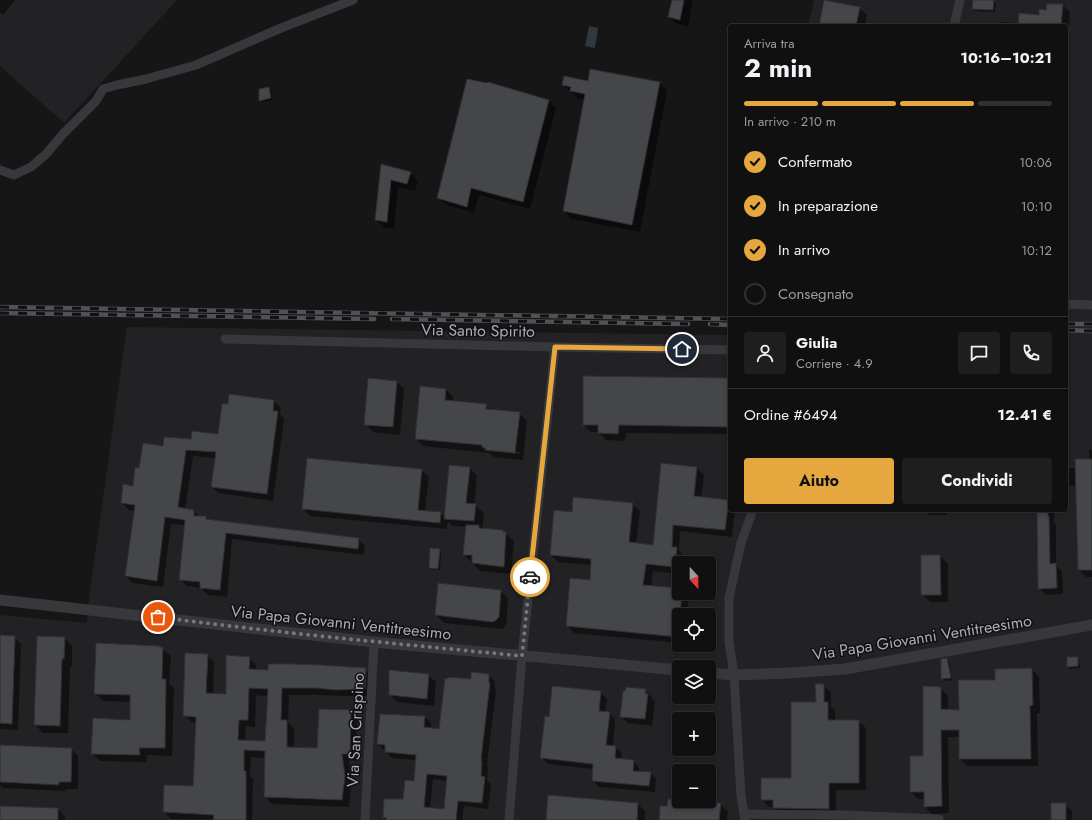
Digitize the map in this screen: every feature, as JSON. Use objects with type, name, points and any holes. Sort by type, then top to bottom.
[{"type":"street","points":[[0,170],[14,175],[32,167],[96,101],[103,89],[196,65],[281,28],[353,0]]},
{"type":"street","points":[[954,24],[960,0]]},
{"type":"street","points":[[1068,304],[1092,305]]},
{"type":"street","name":"Via Santo Spirito","points":[[225,339],[728,350]]},
{"type":"street","points":[[509,820],[522,656],[555,347]]},
{"type":"street","points":[[752,512],[741,543],[730,598],[729,641],[734,675],[741,796],[745,817],[844,815],[939,819]]},
{"type":"street","name":"Via Papa Giovanni Ventitreesimo","points":[[0,600],[374,642],[672,669]]},
{"type":"street","name":"Via Papa Giovanni Ventitreesimo","points":[[716,673],[734,675],[845,669],[1092,625]]},
{"type":"street","name":"Via San Crispino","points":[[365,820],[374,642]]},
{"type":"shaded area","points":[[0,0],[177,0],[64,123],[0,66]]},
{"type":"shaded area","points":[[814,0],[1092,0],[1092,820],[0,820],[0,615],[87,623],[90,590],[127,327],[728,335],[728,512],[1068,512],[1068,24],[808,24]]},
{"type":"shaded area","points":[[589,26],[598,28],[595,48],[585,46]]},
{"type":"building","points":[[672,0],[684,0],[680,20],[668,17]]},
{"type":"building","points":[[824,0],[860,7],[856,24],[819,24]]},
{"type":"building","points":[[973,0],[994,0],[993,10],[972,9]]},
{"type":"building","points":[[1047,4],[1063,4],[1061,24],[1018,24],[1019,13],[1039,15],[1039,9],[1046,10]]},
{"type":"building","points":[[590,69],[660,82],[632,225],[563,211],[585,94],[570,91],[571,87],[562,85],[564,76],[588,81]]},
{"type":"building","points":[[467,79],[488,82],[549,100],[523,202],[471,188],[467,207],[437,198]]},
{"type":"building","points":[[269,87],[271,98],[259,101],[259,89]]},
{"type":"building","points":[[381,164],[411,172],[407,184],[391,180],[387,222],[375,220]]},
{"type":"building","points":[[583,376],[728,378],[728,427],[619,425],[618,434],[598,433],[598,425],[583,425]]},
{"type":"building","points":[[368,378],[397,381],[393,427],[364,425]]},
{"type":"building","points":[[420,386],[446,389],[445,400],[487,404],[486,409],[520,412],[515,453],[485,450],[482,445],[415,439]]},
{"type":"building","points":[[229,394],[274,400],[273,411],[278,411],[267,494],[211,487],[216,452],[186,450],[178,507],[194,510],[194,516],[206,516],[206,519],[359,538],[358,549],[226,533],[220,590],[200,588],[200,582],[179,580],[185,520],[165,517],[157,581],[125,576],[135,505],[121,503],[123,484],[133,486],[135,467],[139,468],[143,443],[163,446],[164,437],[191,439],[192,431],[218,434],[222,404],[228,404]]},
{"type":"building","points":[[307,458],[422,469],[418,510],[441,512],[440,523],[302,509]]},
{"type":"building","points":[[1075,459],[1092,459],[1092,570],[1078,570]]},
{"type":"building","points":[[661,463],[697,467],[694,496],[728,500],[725,530],[673,525],[672,547],[677,547],[676,556],[672,556],[672,567],[646,564],[643,585],[672,587],[672,600],[681,600],[681,608],[672,608],[672,636],[566,626],[570,578],[590,580],[591,559],[550,555],[554,510],[572,512],[573,497],[633,503],[629,542],[653,545]]},
{"type":"building","points":[[449,465],[470,467],[466,503],[476,504],[474,521],[444,519]]},
{"type":"building","points":[[1037,512],[1048,512],[1050,564],[1056,563],[1057,588],[1038,589]]},
{"type":"building","points":[[466,525],[479,525],[479,528],[503,530],[503,532],[506,532],[504,567],[472,563],[472,555],[463,555]]},
{"type":"building","points":[[430,548],[440,549],[438,569],[429,568]]},
{"type":"building","points":[[921,555],[940,555],[941,595],[921,595]]},
{"type":"building","points":[[438,583],[501,590],[499,617],[492,622],[435,615]]},
{"type":"building","points":[[0,635],[15,636],[12,724],[0,723]]},
{"type":"building","points":[[37,636],[65,637],[64,659],[62,659],[60,726],[34,725]]},
{"type":"building","points":[[96,643],[163,647],[162,679],[166,679],[165,748],[139,748],[140,755],[91,754],[93,718],[130,720],[130,695],[94,694]]},
{"type":"building","points":[[185,653],[208,654],[206,693],[226,694],[226,655],[250,657],[249,669],[268,670],[268,664],[366,668],[365,689],[336,690],[316,688],[282,688],[281,720],[287,720],[287,747],[317,748],[319,709],[351,710],[350,754],[342,754],[345,776],[342,800],[264,797],[265,751],[244,750],[244,771],[246,771],[246,820],[213,820],[214,815],[163,812],[164,785],[193,786],[196,717],[183,716]],"holes":[[[249,688],[268,689],[265,741],[238,740],[239,720],[248,720]]]},
{"type":"building","points":[[1067,657],[1078,657],[1078,666],[1067,667]]},
{"type":"building","points":[[947,658],[951,678],[941,679],[941,659]]},
{"type":"building","points":[[1032,668],[1033,705],[1030,706],[1031,759],[959,759],[959,730],[941,730],[942,806],[924,807],[924,792],[910,792],[910,756],[923,756],[923,686],[941,687],[941,709],[959,710],[958,680],[995,680],[995,669]]},
{"type":"building","points":[[389,670],[429,674],[427,699],[389,695]]},
{"type":"building","points":[[471,672],[489,674],[490,683],[481,759],[481,776],[485,777],[482,803],[458,801],[456,820],[386,820],[386,818],[383,817],[384,799],[403,799],[405,780],[414,781],[416,755],[385,752],[385,745],[377,744],[380,714],[425,716],[424,727],[439,729],[445,678],[471,679]],"holes":[[[427,774],[447,776],[444,809],[424,807]]]},
{"type":"building","points":[[815,684],[824,684],[824,702],[828,702],[828,720],[859,720],[859,783],[829,783],[829,809],[773,808],[773,800],[761,800],[761,778],[791,778],[791,702],[816,702]]},
{"type":"building","points":[[552,686],[601,691],[599,711],[610,712],[606,745],[616,746],[615,758],[634,760],[633,771],[651,772],[649,786],[592,781],[593,764],[540,758],[545,716],[549,717]]},
{"type":"building","points":[[626,687],[646,689],[645,693],[648,694],[645,719],[620,717],[623,691],[625,691]]},
{"type":"building","points":[[0,745],[72,748],[71,782],[59,782],[59,785],[0,782]]},
{"type":"building","points":[[548,795],[638,803],[637,820],[546,820]]},
{"type":"building","points":[[668,799],[672,799],[672,808],[716,808],[716,803],[721,803],[719,820],[659,820],[660,806],[667,806]]},
{"type":"building","points":[[1051,803],[1066,803],[1066,820],[1051,820]]},
{"type":"building","points":[[0,806],[58,808],[58,820],[0,820]]},
{"type":"railway","points":[[0,307],[728,319]]},
{"type":"railway","points":[[0,313],[374,319]]},
{"type":"railway","points":[[392,319],[688,324]]},
{"type":"railway","points":[[710,324],[728,325]]},
{"type":"railway","points":[[1068,324],[1092,324]]},
{"type":"railway","points":[[1068,330],[1092,331]]},
{"type":"way so far","points":[[158,617],[359,640],[522,656],[530,577]]},
{"type":"route","points":[[530,577],[555,347],[682,349]]}]
